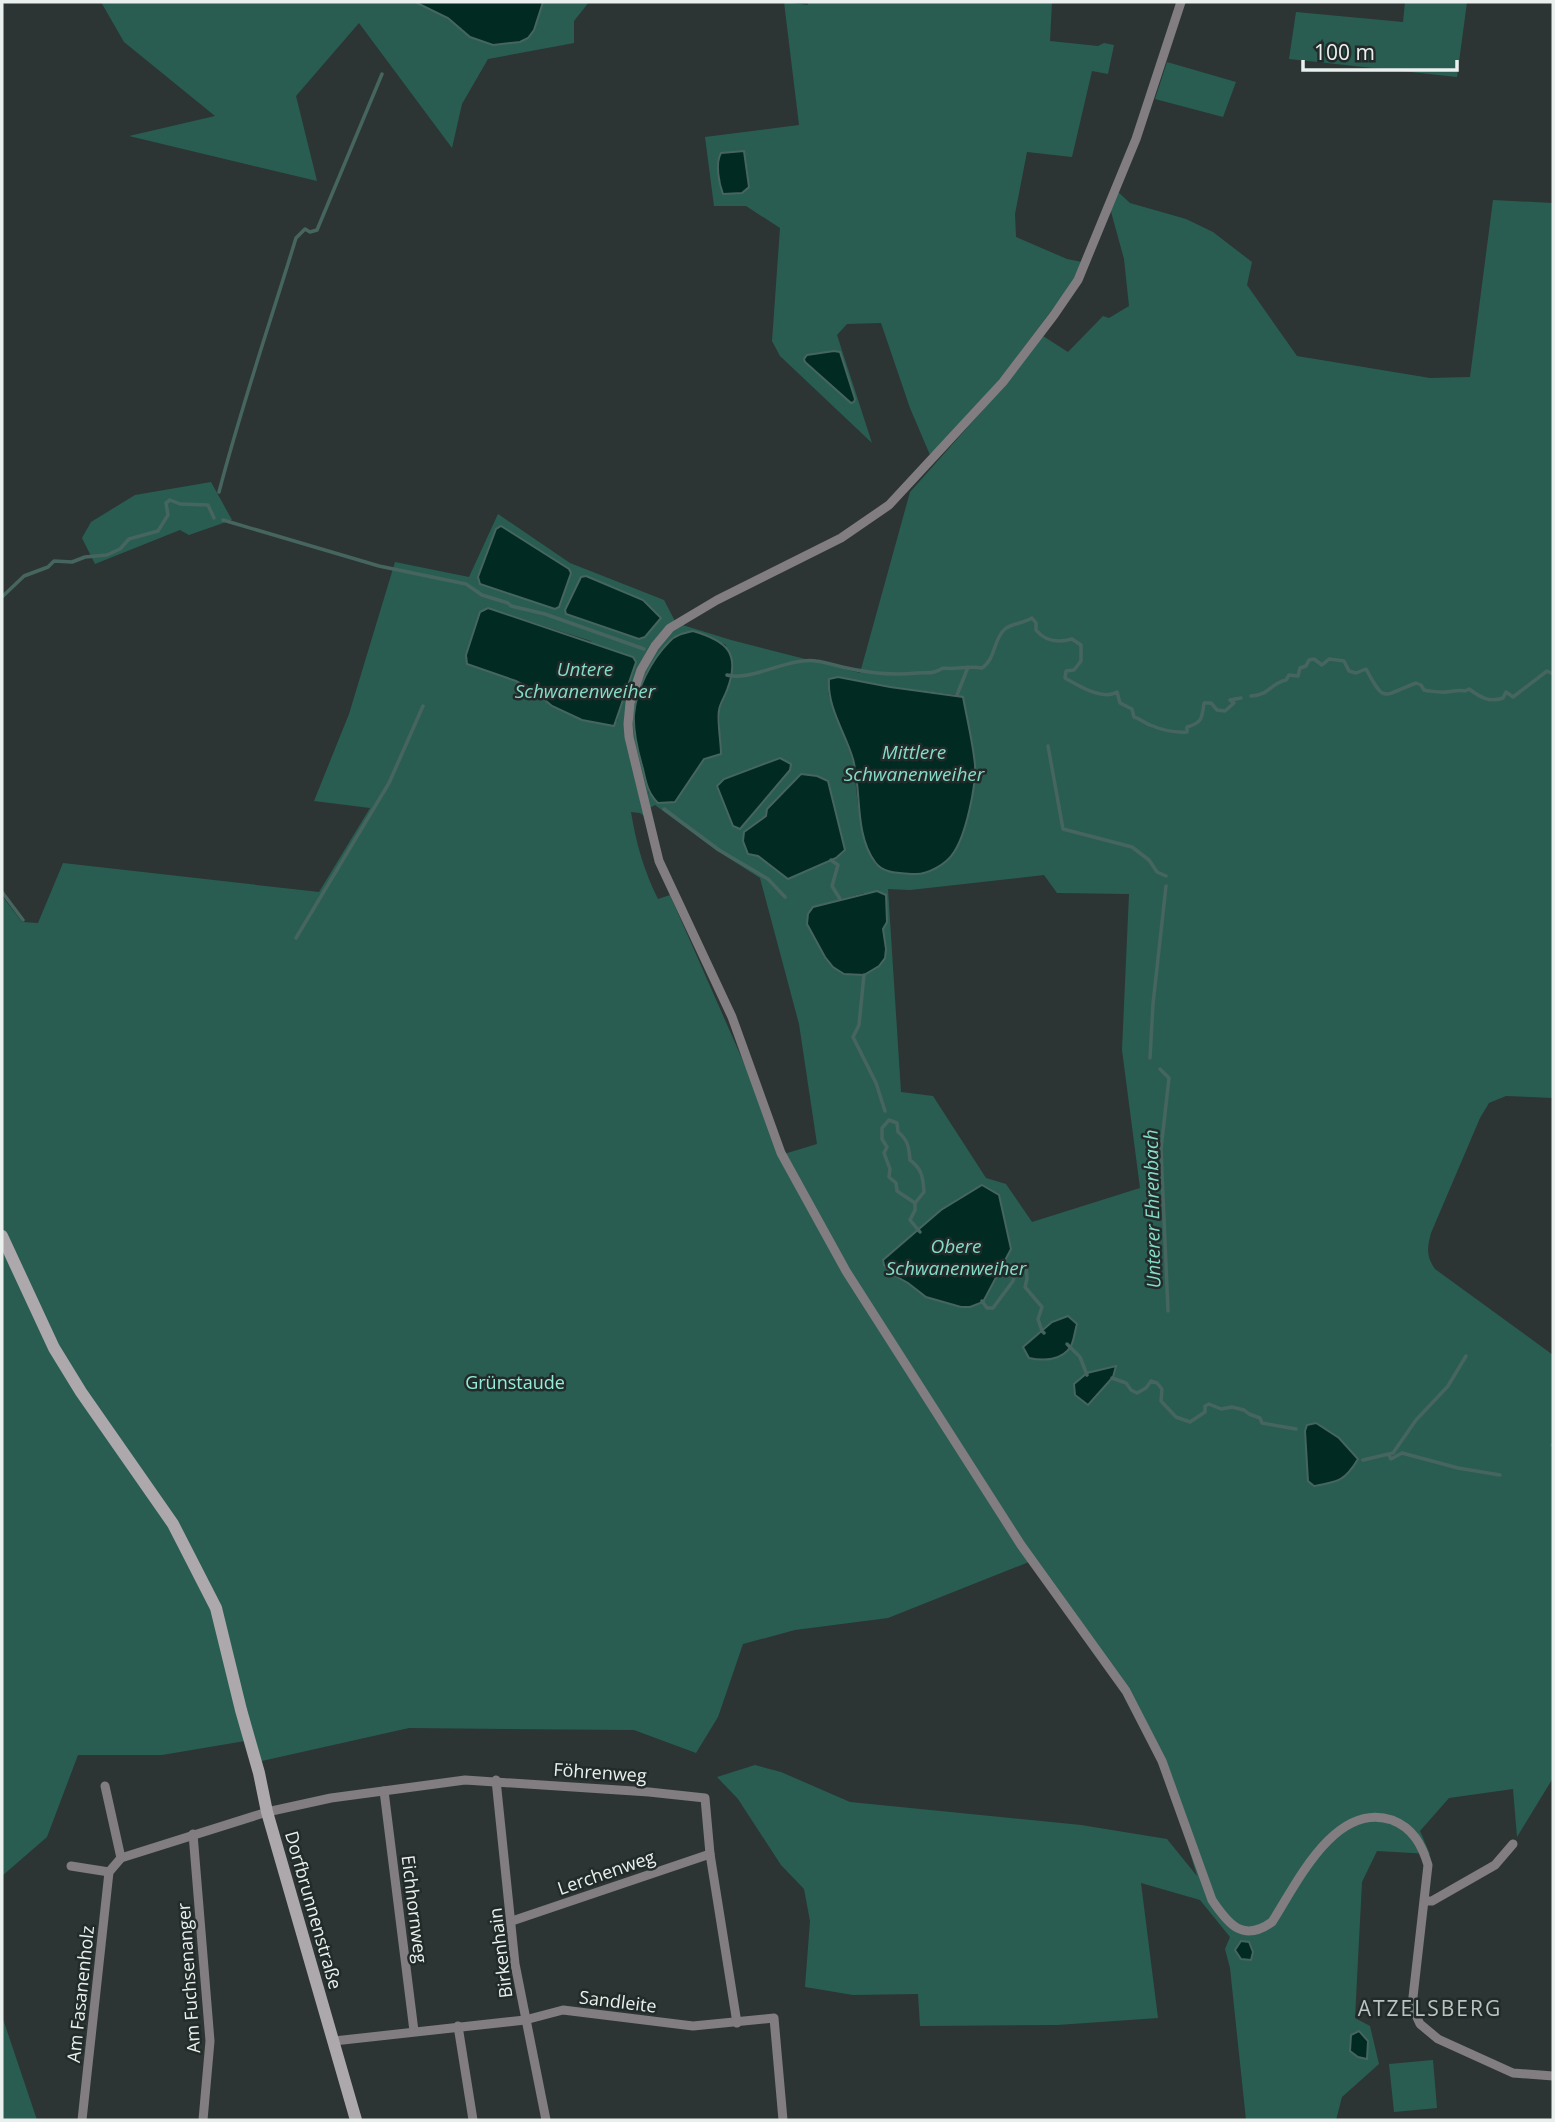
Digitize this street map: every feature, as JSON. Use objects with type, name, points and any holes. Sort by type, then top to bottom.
[{"type":"street","points":[[1181,2],[1136,139],[1078,280],[1054,315],[1003,382],[889,505],[841,538],[717,600],[670,628],[649,656],[634,689],[628,712],[629,737],[659,860],[732,1017],[781,1153],[846,1271],[1013,1534],[1126,1691],[1162,1761],[1212,1900],[1224,1918],[1239,1929],[1250,1932],[1261,1930],[1272,1922],[1322,1846],[1343,1827],[1365,1818],[1390,1820],[1406,1829],[1422,1846],[1428,1865],[1413,1997],[1420,2024],[1438,2039],[1513,2073],[1553,2076]]},
{"type":"street","name":"Dorfbrunnenstraße","points":[[2,1236],[54,1348],[81,1392],[173,1524],[216,1608],[267,1812],[356,2120]]},
{"type":"street","name":"Föhrenweg","points":[[267,1812],[331,1798],[465,1780],[496,1780],[705,1798],[710,1854],[737,2023]]},
{"type":"street","name":"Birkenhain","points":[[496,1780],[515,1964],[546,2120]]},
{"type":"street","points":[[105,1786],[121,1858]]},
{"type":"street","name":"Eichhornweg","points":[[384,1791],[414,2031]]},
{"type":"street","points":[[71,1866],[109,1872],[121,1858],[267,1812]]},
{"type":"street","name":"Am Fuchsenanger","points":[[194,1834],[210,2041],[203,2120]]},
{"type":"street","points":[[1426,1901],[1432,1902],[1495,1864],[1513,1843]]},
{"type":"street","name":"Lerchenweg","points":[[512,1920],[710,1854]]},
{"type":"street","name":"Am Fasanenholz","points":[[82,2120],[109,1872]]},
{"type":"street","name":"Sandleite","points":[[334,2041],[525,2020],[563,2010],[693,2026],[774,2018],[783,2120]]},
{"type":"street","points":[[458,2026],[473,2120]]},
{"type":"green space","points":[[101,2],[589,2],[574,21],[574,43],[488,59],[462,104],[452,148],[359,23],[296,96],[317,181],[129,136],[215,116],[124,42]]},
{"type":"green space","points":[[784,2],[808,5],[807,2],[1052,2],[1050,41],[1114,45],[1108,74],[1092,71],[1072,157],[1027,152],[1015,214],[1016,237],[1067,259],[1082,262],[1073,282],[1000,379],[930,455],[910,408],[881,323],[847,324],[837,335],[872,443],[780,356],[772,341],[780,228],[746,206],[714,206],[705,137],[799,125]]},
{"type":"green space","points":[[1405,2],[1467,2],[1457,77],[1289,59],[1296,12],[1403,22]]},
{"type":"green space","points":[[1167,62],[1236,82],[1223,117],[1155,99]]},
{"type":"green space","name":"Grünstaude","points":[[1117,191],[1130,203],[1186,219],[1213,232],[1252,262],[1247,285],[1297,356],[1430,378],[1470,377],[1493,200],[1553,203],[1553,1098],[1506,1096],[1489,1103],[1480,1118],[1431,1233],[1428,1252],[1435,1269],[1553,1355],[1553,1778],[1517,1837],[1513,1789],[1449,1798],[1420,1831],[1430,1854],[1377,1851],[1362,1882],[1355,2018],[1370,2026],[1379,2064],[1342,2097],[1336,2120],[1246,2120],[1230,1968],[1225,1949],[1230,1937],[1200,1900],[1141,1883],[1158,2018],[1057,2025],[920,2026],[918,1994],[853,1995],[805,1987],[810,1921],[804,1889],[781,1865],[738,1799],[717,1777],[755,1765],[781,1772],[850,1802],[1081,1825],[1167,1839],[1197,1876],[1162,1761],[1126,1691],[1029,1562],[888,1618],[795,1630],[743,1644],[718,1717],[696,1753],[634,1730],[409,1728],[253,1763],[245,1741],[162,1755],[78,1755],[47,1837],[2,1876],[2,896],[22,922],[38,923],[63,863],[319,892],[370,808],[314,801],[349,714],[395,562],[469,577],[498,514],[570,563],[664,600],[676,623],[860,673],[910,492],[1006,384],[1043,336],[1068,352],[1103,316],[1109,318],[1129,306],[1124,259],[1110,208]],"holes":[[[586,576],[643,600],[639,639],[566,614]],[[488,608],[591,641],[622,698],[617,722],[553,706],[532,689],[516,681]],[[705,635],[726,645],[728,687],[719,711],[721,754],[704,759],[649,794],[639,752],[636,710],[643,682],[669,641]],[[890,687],[957,695],[929,872],[909,874],[876,865],[868,851],[858,806],[853,761],[828,693]],[[829,786],[845,850],[836,858],[788,878],[758,856],[760,819]],[[655,805],[716,850],[760,878],[799,1024],[817,1144],[784,1154],[670,895],[658,899],[649,878],[638,846],[631,812],[644,816],[644,811]],[[1044,875],[1057,893],[1129,894],[1122,1050],[1140,1188],[1032,1222],[1006,1184],[986,1178],[933,1096],[901,1092],[888,889],[910,890]],[[864,893],[886,895],[887,922],[883,929],[833,967],[817,943],[808,915],[813,907]],[[999,1195],[1011,1249],[943,1301],[926,1297],[884,1266],[883,1260],[919,1230]]]},
{"type":"green space","points":[[211,482],[232,520],[189,535],[180,530],[95,564],[82,538],[91,522],[135,495]]},
{"type":"green space","points":[[2,2016],[37,2120],[2,2120]]},
{"type":"green space","points":[[1433,2060],[1437,2108],[1394,2112],[1389,2064]]},
{"type":"water","points":[[415,2],[543,2],[534,30],[528,38],[520,42],[493,45],[470,37],[448,18]]},
{"type":"water","points":[[744,151],[749,187],[742,193],[723,194],[719,179],[719,157],[721,153]]},
{"type":"water","points":[[840,352],[854,402],[851,403],[804,359],[807,355]]},
{"type":"water","name":"Untere Schwanenweiher","points":[[501,526],[569,569],[571,573],[559,607],[555,609],[480,584],[478,577],[496,529]]},
{"type":"water","name":"Untere Schwanenweiher","points":[[586,576],[643,600],[661,618],[645,637],[639,639],[566,614],[565,610],[581,577]]},
{"type":"water","name":"Untere Schwanenweiher","points":[[488,608],[633,657],[636,662],[614,726],[582,720],[552,706],[532,689],[516,681],[467,664],[466,655],[480,612]]},
{"type":"water","points":[[693,631],[715,639],[728,650],[731,658],[731,677],[719,710],[721,754],[704,759],[675,802],[658,803],[648,788],[638,749],[634,722],[635,705],[646,676],[662,649],[674,638]]},
{"type":"water","name":"Mittlere Schwanenweiher","points":[[838,677],[963,697],[975,765],[972,797],[958,844],[947,861],[936,868],[919,874],[887,871],[878,866],[868,851],[861,825],[853,759],[837,719],[829,689],[829,679]]},
{"type":"water","points":[[780,758],[791,764],[790,770],[740,829],[733,826],[717,786],[724,779]]},
{"type":"water","name":"Mittlere Schwanenweiher","points":[[801,774],[828,781],[845,850],[836,858],[788,879],[758,856],[748,854],[743,841],[744,832],[766,816],[767,809]]},
{"type":"water","points":[[877,891],[886,895],[887,922],[883,929],[885,958],[879,966],[864,975],[844,974],[833,967],[825,957],[807,924],[808,914],[813,907]]},
{"type":"water","name":"Obere Schwanenweiher","points":[[982,1185],[999,1195],[1011,1249],[983,1302],[961,1307],[926,1297],[892,1274],[883,1260],[941,1210]]},
{"type":"water","name":"Obere Schwanenweiher","points":[[1068,1316],[1077,1324],[1072,1344],[1067,1351],[1052,1359],[1029,1358],[1023,1347],[1052,1322]]},
{"type":"water","points":[[1116,1366],[1113,1377],[1088,1405],[1075,1395],[1074,1384],[1087,1373]]},
{"type":"water","points":[[1316,1423],[1339,1438],[1358,1459],[1340,1479],[1314,1486],[1308,1481],[1305,1431],[1307,1425]]},
{"type":"water","points":[[1241,1941],[1249,1942],[1253,1952],[1251,1960],[1241,1959],[1235,1950]]},
{"type":"water","points":[[1359,2031],[1368,2041],[1367,2059],[1350,2051],[1351,2035]]},
{"type":"waterway","points":[[219,492],[296,238],[305,229],[310,232],[317,230],[382,74]]},
{"type":"waterway","points":[[2,597],[24,576],[48,567],[54,561],[72,562],[85,557],[107,555],[120,549],[129,539],[158,531],[168,515],[166,503],[170,500],[180,504],[208,505],[214,518]]},
{"type":"waterway","points":[[223,520],[379,566],[466,584],[482,595],[511,606],[545,614],[644,649]]},
{"type":"waterway","points":[[727,675],[747,675],[805,661],[819,661],[861,671],[889,674],[930,673],[943,668],[982,668],[990,660],[1001,633],[1032,618],[1036,623],[1036,630],[1043,637],[1057,641],[1072,639],[1081,645],[1081,661],[1074,670],[1066,671],[1065,678],[1104,695],[1117,692],[1120,703],[1132,709],[1134,717],[1155,727],[1173,732],[1187,732],[1187,727],[1200,720],[1204,703],[1211,703],[1217,710],[1225,711],[1234,703],[1230,700],[1241,698]]},
{"type":"waterway","points":[[1251,696],[1267,691],[1286,680],[1289,675],[1298,676],[1300,668],[1314,659],[1322,665],[1329,659],[1344,661],[1349,671],[1356,673],[1366,669],[1377,688],[1385,694],[1416,683],[1424,690],[1444,692],[1469,689],[1493,700],[1503,698],[1506,692],[1513,697],[1547,671],[1553,674]]},
{"type":"waterway","points":[[957,695],[968,667]]},
{"type":"waterway","points":[[296,938],[389,783],[423,706]]},
{"type":"waterway","points":[[1048,746],[1063,829],[1132,847],[1149,860],[1157,872],[1166,876]]},
{"type":"waterway","points":[[664,809],[719,850],[768,879],[785,897]]},
{"type":"waterway","points":[[831,860],[838,865],[832,886],[840,899]]},
{"type":"waterway","name":"Unterer Ehrenbach","points":[[1150,1058],[1166,886]]},
{"type":"waterway","points":[[2,892],[23,920]]},
{"type":"waterway","points":[[864,975],[859,1025],[853,1037],[876,1083],[885,1111]]},
{"type":"waterway","name":"Unterer Ehrenbach","points":[[1160,1069],[1169,1078],[1161,1149],[1168,1311]]},
{"type":"waterway","points":[[915,1203],[924,1192],[921,1174],[910,1160],[907,1144],[898,1132],[897,1123],[889,1120],[882,1128],[882,1139],[887,1147],[884,1153],[890,1169],[889,1177],[896,1183],[897,1191],[915,1203],[910,1220],[920,1232]]},
{"type":"waterway","points":[[982,1301],[987,1308],[993,1308],[1013,1281],[1016,1270],[1023,1264],[1026,1265],[1025,1287],[1042,1307],[1038,1319],[1044,1333]]},
{"type":"waterway","points":[[1067,1344],[1080,1357],[1087,1375]]},
{"type":"waterway","points":[[1363,1460],[1393,1453],[1416,1420],[1448,1386],[1466,1356]]},
{"type":"waterway","points":[[1112,1378],[1126,1383],[1137,1393],[1151,1381],[1157,1383],[1162,1389],[1161,1401],[1176,1417],[1190,1422],[1205,1412],[1205,1406],[1209,1404],[1221,1409],[1232,1407],[1244,1410],[1260,1418],[1262,1423],[1296,1429]]},
{"type":"waterway","points":[[1389,1455],[1391,1459],[1402,1453],[1458,1468],[1500,1475]]},
{"type":"district","name":"ATZELSBERG","points":[[1430,2008]]}]
